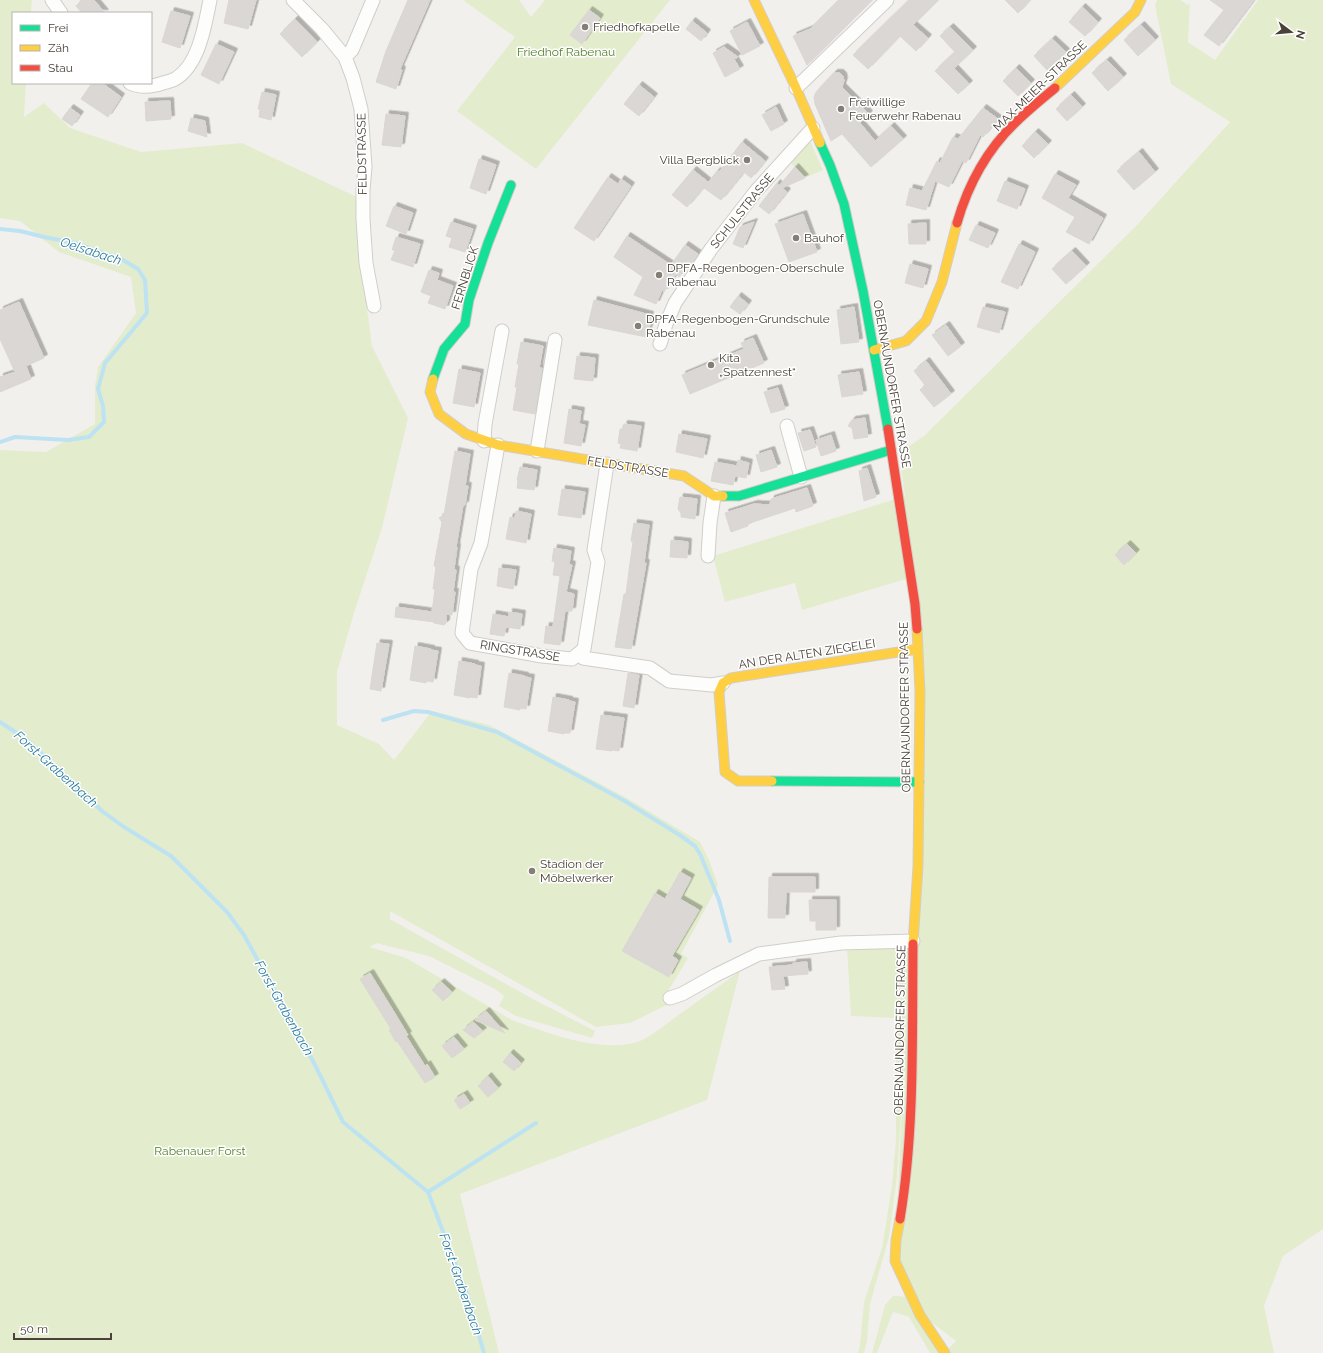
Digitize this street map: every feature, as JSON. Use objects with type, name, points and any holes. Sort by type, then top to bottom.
[{"type":"street","points":[[52,0],[60,12]]},
{"type":"street","points":[[132,84],[153,87],[175,79],[187,68],[200,42],[210,0]]},
{"type":"street","name":"FELDSTRASSE","points":[[293,0],[322,29],[345,57],[353,78],[361,109],[364,167],[362,190],[363,219],[366,263],[374,306]]},
{"type":"street","points":[[345,57],[352,50],[373,0]]},
{"type":"street","name":"OBERNAUNDORFER STRASSE","points":[[754,0],[796,88],[830,165],[844,204],[874,350],[915,604],[920,692],[918,866],[914,941],[911,1108],[904,1193],[896,1240],[895,1261],[920,1315],[945,1353]]},
{"type":"street","points":[[796,88],[887,0]]},
{"type":"street","name":"MAX-MEIER-STRASSE","points":[[874,350],[906,341],[926,321],[942,282],[963,204],[976,175],[990,152],[1015,123],[1073,72],[1135,12],[1141,0]]},
{"type":"street","name":"SCHULSTRASSE","points":[[660,344],[666,324],[675,303],[712,249],[756,191],[813,128]]},
{"type":"street","name":"FERNBLICK","points":[[434,373],[444,349],[465,324],[471,294],[490,237],[511,186]]},
{"type":"street","points":[[484,441],[485,424],[502,331]]},
{"type":"street","points":[[537,452],[555,340]]},
{"type":"street","name":"FELDSTRASSE","points":[[434,373],[430,392],[440,414],[466,434],[498,445],[684,476],[714,496]]},
{"type":"street","points":[[787,426],[801,477]]},
{"type":"street","name":"RINGSTRASSE","points":[[498,445],[481,543],[471,569],[462,633],[470,643],[513,651],[572,659],[584,649],[598,562],[594,550],[607,464]]},
{"type":"street","points":[[708,556],[710,523],[714,496],[739,496],[891,450]]},
{"type":"street","name":"AN DER ALTEN ZIEGELEI","points":[[723,682],[731,678],[918,649]]},
{"type":"street","points":[[583,658],[650,668],[669,681],[712,685],[723,682]]},
{"type":"street","points":[[723,682],[719,692],[726,772],[738,781],[919,782]]},
{"type":"street","points":[[670,998],[682,994],[759,954],[840,943],[914,941]]},
{"type":"green space","name":"Rabenauer Forst","points":[[0,0],[32,0],[31,12],[12,12],[12,84],[26,84],[24,117],[44,103],[70,128],[141,152],[242,143],[357,197],[363,279],[372,346],[408,418],[382,528],[354,613],[337,672],[337,725],[379,744],[394,760],[432,711],[489,725],[625,797],[700,842],[709,860],[718,885],[681,954],[688,958],[668,991],[671,1003],[630,1023],[596,1027],[390,911],[390,919],[533,999],[595,1031],[592,1038],[516,1016],[499,1006],[504,996],[495,989],[429,956],[376,943],[370,947],[406,958],[512,1020],[557,1036],[607,1045],[622,1045],[637,1042],[646,1038],[740,971],[707,1100],[460,1194],[499,1353],[0,1353],[0,450],[46,452],[95,424],[95,386],[98,367],[136,313],[131,277],[59,252],[20,221],[0,218]]},
{"type":"green space","name":"Friedhof Rabenau","points":[[519,0],[531,17],[545,0],[670,0],[536,169],[457,111],[515,37],[464,1]]},
{"type":"green space","points":[[1157,0],[1180,0],[1188,5],[1190,3],[1188,42],[1215,60],[1258,0],[1323,0],[1323,1229],[1283,1256],[1264,1306],[1274,1353],[930,1353],[909,1317],[893,1312],[877,1353],[872,1353],[885,1305],[893,1296],[905,1297],[895,1261],[902,1101],[897,1176],[889,1237],[870,1304],[867,1341],[864,1353],[858,1353],[864,1302],[882,1248],[892,1186],[896,1139],[896,1018],[851,1016],[847,948],[902,944],[908,949],[912,1017],[916,576],[802,610],[795,583],[725,602],[713,556],[905,496],[899,453],[924,436],[1137,225],[1230,122],[1171,84],[1155,5]],"holes":[[[931,1322],[956,1341],[949,1348]]]},
{"type":"green space","points":[[808,141],[811,143],[823,170],[805,178],[790,162]]},
{"type":"building","points":[[82,0],[94,0],[104,12],[81,12],[76,6]]},
{"type":"building","points":[[229,0],[256,0],[248,29],[224,23]]},
{"type":"building","points":[[408,0],[430,0],[400,69],[402,70],[396,89],[376,82],[386,51]]},
{"type":"building","points":[[839,0],[872,0],[807,65],[793,36],[810,29]]},
{"type":"building","points":[[909,0],[938,0],[913,25],[928,38],[916,51],[900,36],[868,69],[853,55]]},
{"type":"building","points":[[1005,0],[1030,0],[1018,13]]},
{"type":"building","points":[[1210,0],[1254,0],[1219,46],[1204,35],[1224,10]]},
{"type":"building","points":[[1082,7],[1098,22],[1085,36],[1069,22]]},
{"type":"building","name":"Friedhofkapelle","points":[[589,10],[600,18],[582,44],[570,35]]},
{"type":"building","points":[[171,11],[190,16],[180,48],[162,42]]},
{"type":"building","points":[[295,19],[317,42],[302,57],[280,34]]},
{"type":"building","points":[[692,21],[707,33],[701,41],[686,29]]},
{"type":"building","points":[[747,22],[760,46],[742,55],[730,31]]},
{"type":"building","points":[[1141,25],[1155,40],[1138,56],[1124,40]]},
{"type":"building","points":[[950,27],[973,50],[954,68],[969,84],[958,94],[935,71],[955,52],[940,36]]},
{"type":"building","points":[[1052,39],[1066,52],[1047,70],[1034,56]]},
{"type":"building","points":[[216,44],[234,52],[219,84],[201,75]]},
{"type":"building","points":[[724,47],[738,57],[734,59],[740,69],[725,77],[713,53]]},
{"type":"building","points":[[1107,60],[1123,77],[1108,91],[1092,73]]},
{"type":"building","points":[[1016,68],[1031,83],[1018,96],[1003,81]]},
{"type":"building","name":"Freiwillige Feuerwehr Rabenau","points":[[834,73],[840,73],[843,76],[844,81],[842,87],[869,114],[860,123],[875,141],[891,126],[903,139],[871,167],[842,134],[831,141],[815,104],[814,97],[816,92]]},
{"type":"building","points":[[91,84],[103,84],[121,97],[108,117],[81,99]]},
{"type":"building","points":[[639,85],[654,97],[639,116],[624,104]]},
{"type":"building","points":[[262,92],[276,95],[271,120],[259,117],[260,109],[258,109]]},
{"type":"building","points":[[1071,95],[1082,107],[1067,121],[1056,109]]},
{"type":"building","points":[[170,101],[171,119],[146,121],[145,102]]},
{"type":"building","points":[[776,107],[784,124],[771,131],[762,115]]},
{"type":"building","points":[[70,108],[80,115],[72,126],[62,119]]},
{"type":"building","points":[[983,108],[998,119],[983,137],[980,135],[966,163],[962,161],[949,187],[935,181],[926,210],[906,205],[910,188],[922,191],[937,161],[940,163],[953,137],[958,139]]},
{"type":"building","points":[[386,114],[405,116],[401,147],[382,145]]},
{"type":"building","points":[[191,118],[205,121],[207,137],[188,131]]},
{"type":"building","points":[[1035,132],[1048,144],[1034,158],[1022,146]]},
{"type":"building","points":[[742,142],[765,161],[751,178],[744,172],[721,200],[704,188],[717,171],[719,172]]},
{"type":"building","points":[[1139,152],[1155,172],[1134,190],[1117,171]]},
{"type":"building","points":[[479,159],[496,165],[486,194],[470,188]]},
{"type":"building","points":[[795,167],[805,178],[782,188],[787,192],[769,214],[759,206],[777,183],[779,186]]},
{"type":"building","points":[[693,170],[708,182],[687,207],[672,195]]},
{"type":"building","points":[[1055,174],[1076,185],[1068,198],[1103,218],[1089,244],[1066,232],[1075,217],[1042,198]]},
{"type":"building","points":[[608,177],[618,184],[621,179],[631,186],[594,241],[574,228]]},
{"type":"building","points":[[1005,181],[1025,189],[1017,209],[997,201]]},
{"type":"building","points":[[394,206],[413,213],[406,234],[386,226]]},
{"type":"building","name":"Bauhof","points":[[803,214],[817,252],[789,262],[775,224]]},
{"type":"building","points":[[451,222],[473,229],[465,252],[449,247],[452,238],[446,236]]},
{"type":"building","points":[[754,222],[743,248],[733,244],[740,227]]},
{"type":"building","points":[[926,223],[926,244],[909,244],[908,224]]},
{"type":"building","points":[[976,225],[995,233],[988,248],[969,240]]},
{"type":"building","points":[[627,236],[671,265],[685,245],[698,254],[689,268],[687,266],[679,277],[676,274],[664,292],[662,290],[656,304],[634,295],[643,277],[614,257]]},
{"type":"building","points":[[396,237],[420,244],[413,267],[391,260],[395,250],[392,250]]},
{"type":"building","points":[[1019,244],[1035,252],[1018,289],[1001,282]]},
{"type":"building","points":[[1072,251],[1086,266],[1066,284],[1052,269]]},
{"type":"building","points":[[910,264],[928,269],[923,288],[905,283]]},
{"type":"building","points":[[429,270],[439,273],[437,280],[453,286],[445,309],[428,303],[431,296],[421,292]]},
{"type":"building","points":[[738,296],[748,304],[740,314],[730,307]]},
{"type":"building","points":[[594,300],[650,315],[649,318],[652,319],[646,337],[588,325]]},
{"type":"building","points":[[19,302],[44,358],[26,366],[31,379],[0,392],[0,377],[15,372],[0,339],[0,310]]},
{"type":"building","points":[[854,307],[859,342],[841,344],[837,310]]},
{"type":"building","points":[[983,307],[1005,312],[999,333],[977,327]]},
{"type":"building","points":[[946,325],[961,346],[948,356],[932,335]]},
{"type":"building","points":[[753,338],[764,363],[690,394],[682,375],[744,349],[741,343]]},
{"type":"building","points":[[521,342],[543,346],[539,368],[542,368],[535,414],[513,410],[519,364],[517,364]]},
{"type":"building","points":[[577,356],[595,358],[593,381],[574,379]]},
{"type":"building","points":[[926,361],[951,394],[934,407],[920,390],[925,385],[914,371]]},
{"type":"building","points":[[459,369],[480,373],[474,407],[453,403]]},
{"type":"building","points":[[859,372],[863,394],[842,397],[838,375]]},
{"type":"building","points":[[778,388],[785,409],[771,413],[764,392]]},
{"type":"building","points":[[569,409],[581,411],[579,424],[585,425],[581,446],[564,443]]},
{"type":"building","points":[[865,418],[868,437],[854,439],[852,428],[848,426],[852,420]]},
{"type":"building","points":[[624,424],[641,426],[637,451],[620,448],[621,444],[618,443],[620,429],[623,429]]},
{"type":"building","points":[[810,430],[816,447],[804,451],[798,433]]},
{"type":"building","points":[[679,434],[707,439],[703,458],[676,452]]},
{"type":"building","points":[[831,435],[836,451],[821,456],[816,440]]},
{"type":"building","points":[[771,450],[777,467],[761,472],[756,455]]},
{"type":"building","points":[[455,451],[470,454],[465,486],[468,486],[465,505],[463,505],[456,547],[454,569],[456,570],[453,592],[455,592],[452,615],[446,614],[446,623],[444,625],[434,622],[395,617],[396,607],[432,612],[436,567],[434,566],[442,522],[439,518],[444,515]]},
{"type":"building","points":[[738,460],[749,463],[746,478],[735,476],[736,471],[733,485],[711,481],[715,462],[737,466]]},
{"type":"building","points":[[520,467],[537,470],[534,490],[517,488]]},
{"type":"building","points":[[867,468],[876,497],[864,501],[859,471]]},
{"type":"building","points":[[807,488],[813,506],[796,512],[795,508],[747,524],[748,526],[731,532],[725,513],[754,504],[770,505],[771,499]]},
{"type":"building","points":[[562,489],[585,492],[581,518],[558,515]]},
{"type":"building","points":[[680,497],[697,499],[695,519],[681,517],[681,513],[678,509]]},
{"type":"building","points":[[516,511],[531,514],[526,543],[506,539],[510,517],[515,518]]},
{"type":"building","points":[[634,523],[649,525],[644,563],[646,563],[631,649],[615,647],[624,594],[626,594]]},
{"type":"building","points":[[671,540],[688,542],[687,558],[670,557]]},
{"type":"building","points":[[1127,544],[1136,553],[1124,565],[1115,555]]},
{"type":"building","points":[[554,548],[571,551],[569,564],[572,565],[566,592],[574,594],[572,611],[565,611],[560,645],[544,643],[546,626],[553,627],[560,576],[553,575],[555,562],[552,561]]},
{"type":"building","points":[[499,568],[516,570],[513,589],[497,586]]},
{"type":"building","points":[[509,612],[522,614],[520,629],[506,627],[504,636],[490,634],[493,614],[509,617]]},
{"type":"building","points":[[377,643],[389,644],[381,691],[370,689]]},
{"type":"building","points":[[415,646],[438,651],[433,682],[426,681],[426,683],[410,680]]},
{"type":"building","points":[[459,661],[481,666],[477,698],[454,695]]},
{"type":"building","points":[[509,673],[531,678],[526,709],[520,708],[520,710],[504,707]]},
{"type":"building","points":[[628,673],[639,675],[634,708],[623,706]]},
{"type":"building","points":[[553,697],[575,702],[570,733],[564,734],[548,731]]},
{"type":"building","points":[[601,715],[624,718],[619,751],[596,749]]},
{"type":"building","points":[[680,872],[691,878],[680,899],[699,910],[672,956],[678,960],[669,977],[622,951],[655,893],[665,899]]},
{"type":"building","points":[[769,877],[815,877],[815,892],[786,892],[785,918],[768,918]]},
{"type":"building","points":[[809,900],[836,900],[836,930],[816,930],[816,921],[810,921]]},
{"type":"building","points":[[807,962],[808,974],[783,976],[785,989],[772,990],[769,967]]},
{"type":"building","points":[[370,973],[408,1035],[406,1036],[425,1066],[427,1064],[435,1077],[425,1083],[397,1041],[396,1042],[389,1030],[391,1029],[360,979]]},
{"type":"building","points":[[441,982],[452,992],[443,1001],[432,990]]},
{"type":"building","points":[[486,1011],[505,1033],[475,1020]]},
{"type":"building","points":[[473,1022],[483,1031],[474,1038],[463,1030]]},
{"type":"building","points":[[454,1037],[464,1049],[452,1058],[442,1046]]},
{"type":"building","points":[[510,1053],[521,1063],[514,1071],[503,1062]]},
{"type":"building","points":[[488,1076],[498,1088],[488,1097],[478,1086]]},
{"type":"building","points":[[464,1094],[470,1103],[460,1109],[454,1100]]},
{"type":"waterway","name":"Oelsabach","points":[[0,229],[20,231],[75,243],[123,260],[138,269],[145,280],[147,313],[105,363],[98,389],[103,406],[104,422],[89,437],[68,440],[15,437],[0,442]]},
{"type":"waterway","points":[[383,720],[414,711],[428,712],[497,732],[623,800],[678,834],[695,846],[700,854],[719,900],[730,941]]},
{"type":"waterway","name":"Forst-Grabenbach","points":[[0,722],[26,739],[102,811],[124,827],[171,856],[227,912],[244,935],[315,1065],[343,1122],[428,1192],[468,1297],[484,1353]]},
{"type":"waterway","points":[[428,1192],[536,1123]]},
{"type":"traffic: fast","points":[[820,143],[830,165],[844,204],[863,291],[888,429]]},
{"type":"traffic: fast","points":[[433,379],[444,349],[465,324],[469,300],[488,243],[511,185]]},
{"type":"traffic: fast","points":[[723,496],[739,496],[891,450]]},
{"type":"traffic: fast","points":[[772,781],[919,782]]},
{"type":"traffic: slow","points":[[754,0],[796,88],[820,143]]},
{"type":"traffic: slow","points":[[1055,88],[1135,12],[1141,0]]},
{"type":"traffic: slow","points":[[874,350],[906,341],[926,321],[942,282],[957,223]]},
{"type":"traffic: slow","points":[[433,379],[430,392],[439,414],[466,434],[498,445],[684,476],[714,496],[723,496]]},
{"type":"traffic: slow","points":[[913,944],[918,866],[920,692],[917,629]]},
{"type":"traffic: slow","points":[[772,781],[738,781],[725,772],[719,692],[723,683],[731,678],[918,649]]},
{"type":"traffic: slow","points":[[900,1219],[896,1240],[895,1261],[920,1315],[945,1353]]},
{"type":"traffic: jam","points":[[957,223],[967,195],[987,156],[1005,133],[1055,88]]},
{"type":"traffic: jam","points":[[888,429],[915,604],[917,629]]},
{"type":"traffic: jam","points":[[900,1219],[908,1151],[912,1082],[913,944]]},
{"type":"place","name":"Friedhofkapelle","points":[[585,27]]},
{"type":"place","name":"Freiwillige Feuerwehr Rabenau","points":[[841,109]]},
{"type":"place","name":"Villa Bergblick","points":[[747,160]]},
{"type":"place","name":"Bauhof","points":[[796,238]]},
{"type":"place","name":"DPFA-Regenbogen-Oberschule Rabenau","points":[[659,275]]},
{"type":"place","name":"DPFA-Regenbogen-Grundschule Rabenau","points":[[638,326]]},
{"type":"place","name":"Kita „Spatzennest“","points":[[711,365]]},
{"type":"place","name":"Stadion der Möbelwerker","points":[[532,871]]}]
